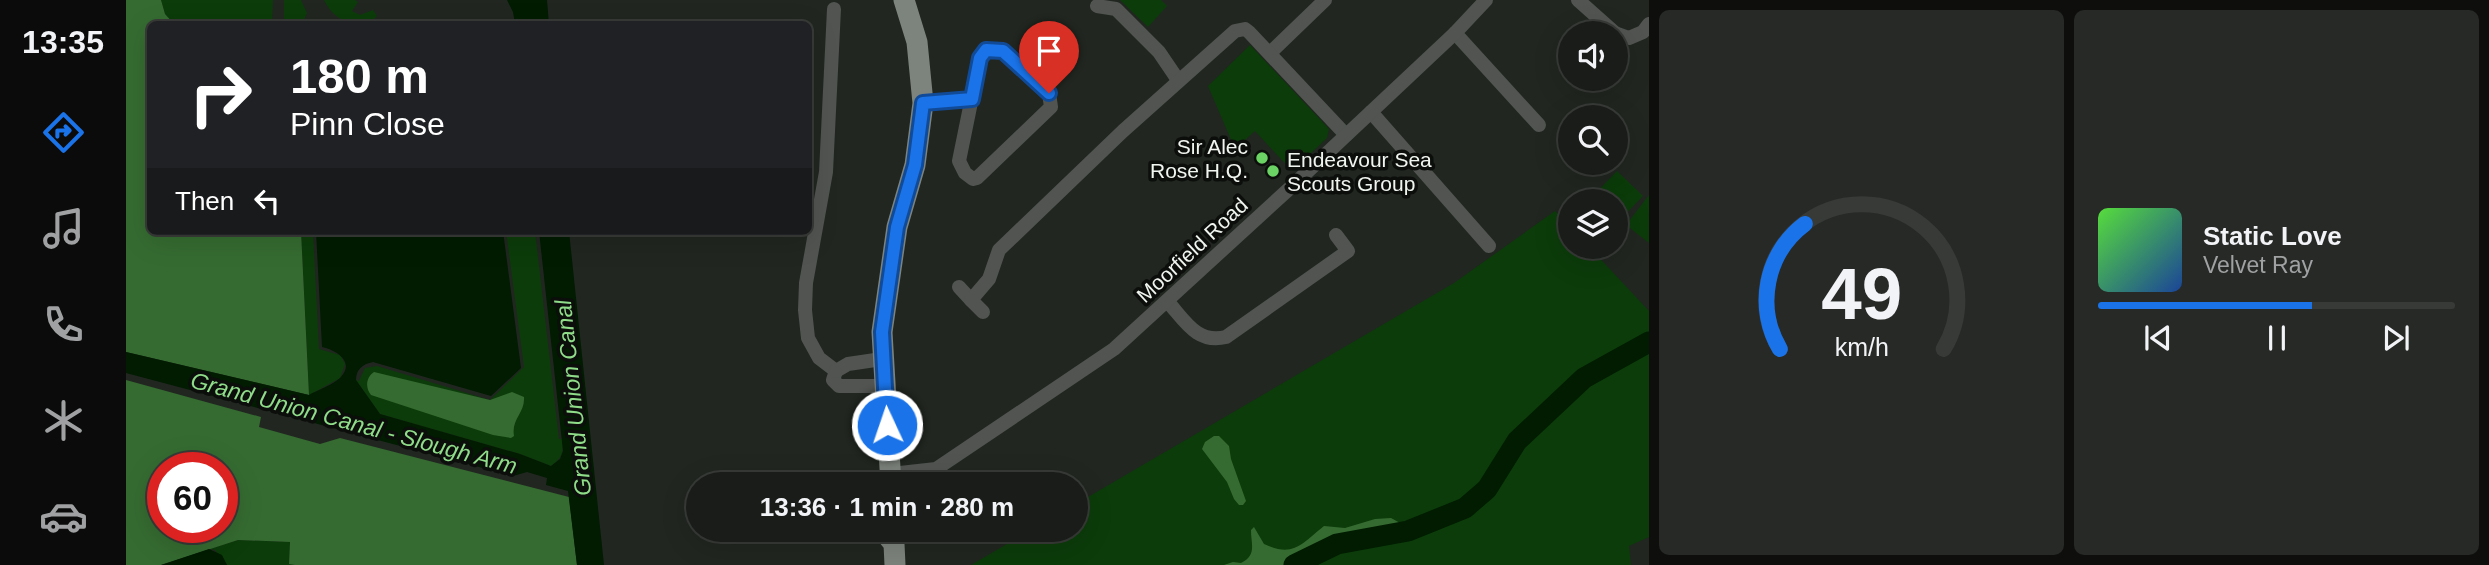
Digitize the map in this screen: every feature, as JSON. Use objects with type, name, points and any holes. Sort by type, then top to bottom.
[{"type":"main road","points":[[890,472],[882,332],[897,227],[915,165],[923,103],[917,42],[904,0]]},
{"type":"street","points":[[1270,52],[1325,0]]},
{"type":"street","name":"Moorfield Road","points":[[924,472],[936,469],[1101,359],[1168,302],[1455,33],[1486,0]]},
{"type":"street","points":[[1578,0],[1602,21]]},
{"type":"street","points":[[1097,6],[1116,9],[1159,52],[1178,80]]},
{"type":"street","points":[[834,9],[826,172],[806,283],[805,310],[808,338],[820,358],[836,371]]},
{"type":"street","points":[[1628,38],[1643,32],[1649,24]]},
{"type":"street","points":[[971,299],[989,279],[999,250],[1178,80],[1238,30],[1247,30],[1270,52],[1346,135]]},
{"type":"street","points":[[1455,33],[1539,125]]},
{"type":"street","points":[[994,49],[1003,51],[1049,93],[1052,99],[1047,113],[973,179],[965,173],[958,161],[972,99],[980,58],[986,50],[994,49]]},
{"type":"street","points":[[923,103],[972,99]]},
{"type":"street","points":[[1371,112],[1489,246]]},
{"type":"street","points":[[1336,235],[1357,265]]},
{"type":"street","points":[[1168,302],[1196,333],[1214,340],[1226,337],[1348,251]]},
{"type":"street","points":[[959,287],[983,312]]},
{"type":"street","points":[[883,359],[848,364],[836,371],[833,380],[839,386],[885,386]]},
{"type":"green space","points":[[126,0],[161,0],[165,14],[171,21],[147,21],[147,235],[301,235],[309,395],[126,352]]},
{"type":"green space","points":[[161,0],[273,0],[272,21],[171,21],[165,14]]},
{"type":"green space","points":[[284,0],[301,0],[307,13],[303,21],[284,21]]},
{"type":"green space","points":[[324,0],[355,0],[358,2],[352,11],[360,15],[373,10],[377,16],[372,21],[345,21],[328,7]]},
{"type":"green space","points":[[1120,0],[1161,0],[1167,6],[1148,27]]},
{"type":"green space","points":[[1250,45],[1329,129],[1327,138],[1292,171],[1255,131],[1235,149],[1208,86]]},
{"type":"green space","points":[[1613,175],[1621,175],[1643,196],[1628,212],[1628,189],[1600,189]]},
{"type":"green space","points":[[1649,195],[1649,243],[1628,227],[1628,222]]},
{"type":"green space","points":[[1555,211],[1558,214],[1558,259],[1600,259],[1649,311],[1649,537],[1629,546],[1631,565],[971,565],[1010,542],[1088,542],[1088,497],[1454,283]]},
{"type":"green space","points":[[301,235],[313,235],[319,349],[340,355],[345,364],[340,378],[309,395]]},
{"type":"green space","points":[[507,235],[535,235],[559,439],[562,439],[563,444],[560,457],[551,466],[520,454],[380,414],[356,380],[359,381],[365,368],[377,366],[490,400],[524,367]]},
{"type":"green space","points":[[374,372],[490,400],[512,392],[524,397],[514,425],[514,436],[511,438],[493,435],[371,395],[367,383]]},
{"type":"green space","points":[[126,380],[261,417],[259,427],[320,444],[340,438],[569,497],[577,565],[289,564],[290,542],[238,540],[238,452],[147,452],[147,543],[229,543],[161,565],[126,565]]},
{"type":"green space","points":[[1219,436],[1229,446],[1246,501],[1243,505],[1239,505],[1234,499],[1227,482],[1202,449],[1205,442]]},
{"type":"green space","points":[[1391,518],[1402,524],[1400,527],[1337,538],[1287,565],[1224,565],[1241,563],[1249,557],[1252,549],[1251,530],[1254,527],[1264,544],[1283,550],[1297,547],[1324,526],[1345,528],[1375,519]]},
{"type":"green space","points":[[238,540],[290,542],[289,563],[295,565],[227,565],[215,550],[209,549],[238,543]]},
{"type":"water","points":[[507,0],[547,0],[549,21],[514,21]]},
{"type":"water","points":[[316,235],[504,235],[521,368],[491,396],[373,362],[361,368],[356,380],[380,414],[520,454],[551,466],[560,459],[563,451],[539,235],[569,235],[604,565],[577,565],[568,491],[546,485],[547,478],[527,472],[513,476],[126,373],[126,352],[309,395],[337,381],[346,367],[338,354],[322,347]]},
{"type":"water","points":[[209,549],[222,555],[227,565],[161,565]]},
{"type":"waterway","points":[[1294,565],[1337,544],[1408,531],[1465,508],[1487,489],[1517,441],[1584,378],[1649,342]]},
{"type":"place","name":"Sir Alec Rose H.Q.","points":[[1262,158]]},
{"type":"place","name":"Endeavour Sea Scouts Group","points":[[1273,171]]},
{"type":"route","points":[[887,425],[882,332],[897,227],[915,165],[923,103],[972,99],[980,58],[986,50],[994,49],[1003,51],[1049,93]]},
{"type":"water label","name":"Grand Union Canal","points":[[573,398]]},
{"type":"water label","name":"Grand Union Canal - Slough Arm","points":[[354,423]]}]
